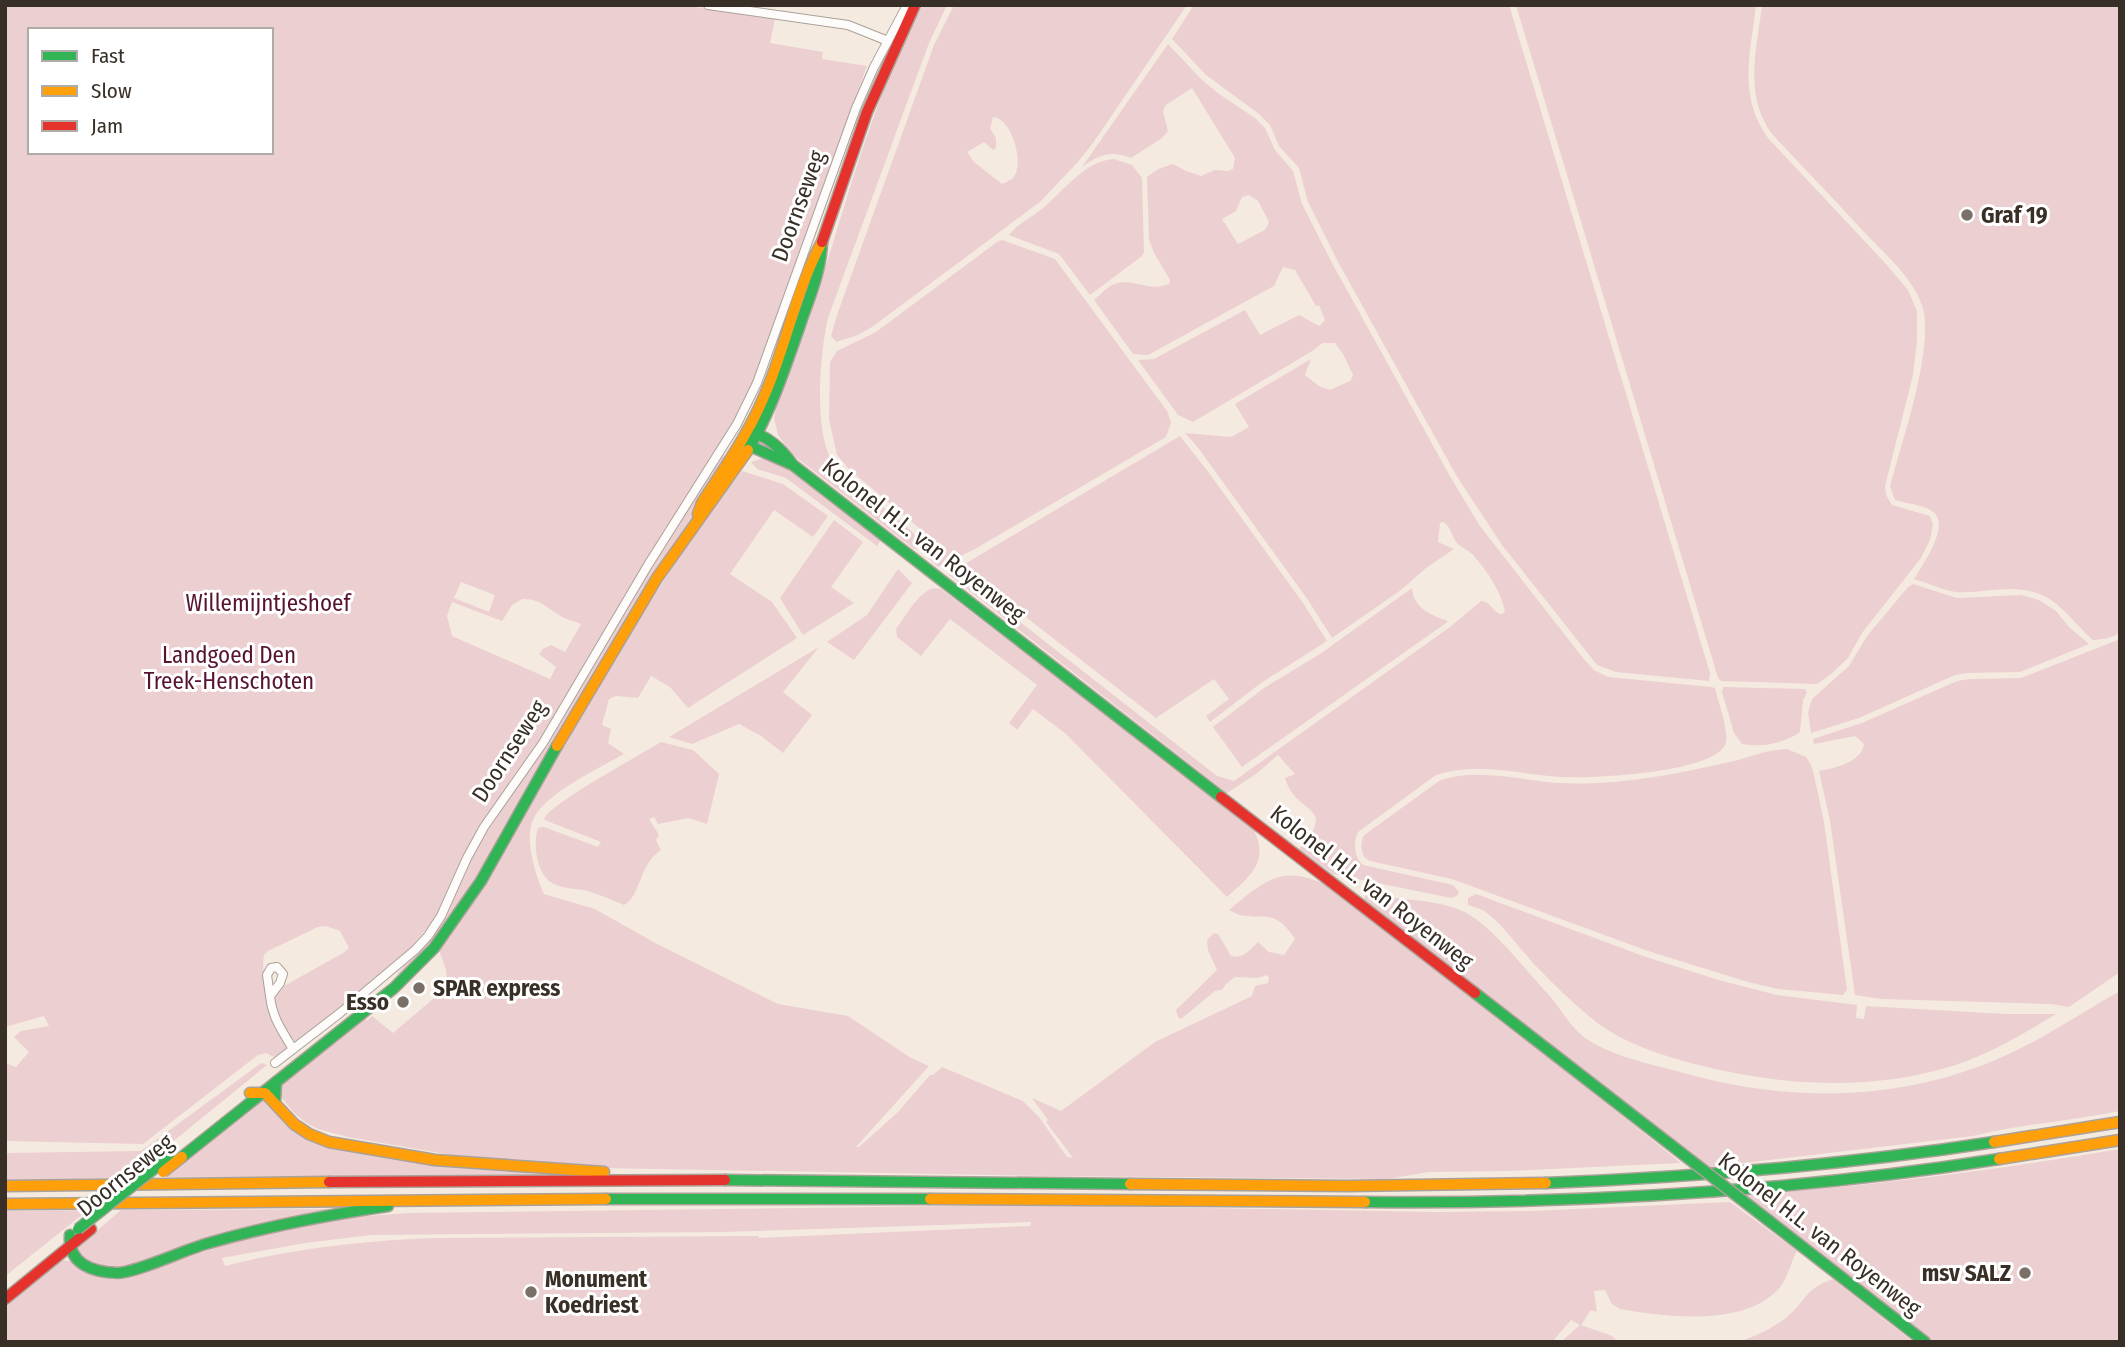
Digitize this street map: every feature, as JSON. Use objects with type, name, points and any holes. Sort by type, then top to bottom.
[{"type":"main road","name":"Doornseweg","points":[[694,524],[702,503],[753,431],[810,264],[822,242],[867,112],[915,5]]},
{"type":"main road","points":[[750,446],[753,431]]},
{"type":"main road","name":"Kolonel H.L. van Royenweg","points":[[753,431],[774,442],[793,465],[1926,1342]]},
{"type":"main road","name":"Doornseweg","points":[[5,1299],[72,1237],[91,1229],[419,967],[439,944],[480,880],[638,608],[750,446]]},
{"type":"main road","name":"Kolonel H.L. van Royenweg","points":[[750,446],[793,465]]},
{"type":"main road","name":"Doornseweg","points":[[5,1288],[391,982],[437,939],[480,880]]},
{"type":"main road","points":[[275,1103],[276,1082]]},
{"type":"main road","points":[[250,1093],[263,1093],[294,1124],[309,1134],[357,1148],[484,1165],[689,1180]]},
{"type":"main road","points":[[5,1185],[689,1180],[1359,1185],[1591,1182],[1828,1163],[2012,1140],[2120,1122]]},
{"type":"main road","points":[[5,1204],[782,1198],[1484,1203],[1769,1187],[1948,1167],[2120,1140]]},
{"type":"main road","points":[[72,1237],[75,1258],[85,1266],[101,1272],[121,1273],[207,1243],[269,1227],[318,1216],[380,1208],[416,1199]]},
{"type":"street","points":[[708,5],[750,8],[848,25],[888,41]]},
{"type":"street","name":"Doornseweg","points":[[275,1063],[415,950],[428,936],[441,916],[484,827],[543,743],[648,565],[737,424],[757,383],[860,98],[907,5]]},
{"type":"street","points":[[737,424],[753,431]]},
{"type":"street","points":[[270,996],[275,1020],[293,1049]]},
{"type":"green space","points":[[5,5],[682,5],[775,19],[770,43],[823,52],[822,59],[867,66],[748,398],[530,759],[507,790],[437,917],[391,969],[293,1044],[280,1024],[273,1001],[275,996],[284,986],[349,948],[340,931],[326,926],[318,927],[268,951],[264,955],[263,963],[265,986],[274,1028],[288,1048],[276,1058],[266,1053],[258,1055],[143,1144],[5,1141],[5,1063],[16,1067],[29,1052],[14,1037],[21,1031],[49,1026],[44,1016],[5,1027]],"holes":[[[461,582],[495,595],[489,612],[454,598]],[[522,599],[534,600],[564,618],[581,624],[565,652],[551,645],[539,654],[556,667],[550,679],[452,636],[447,616],[452,602],[502,621],[512,605]]]},
{"type":"green space","points":[[923,5],[947,5],[929,43],[828,318],[822,352],[820,395],[828,453],[836,466],[854,484],[914,534],[919,544],[917,549],[914,549],[792,454],[778,435],[774,418],[813,307],[874,115]]},
{"type":"green space","points":[[954,5],[1187,5],[1093,143],[1040,202],[872,327],[836,342],[831,336],[837,315],[934,45]],"holes":[[[993,117],[1000,119],[1011,134],[1018,164],[1012,179],[1002,184],[974,162],[967,152],[984,142],[993,150],[996,148],[996,138],[990,128]]]},
{"type":"green space","points":[[1194,5],[1509,5],[1710,673],[1709,681],[1616,672],[1597,665],[1502,545],[1456,475],[1337,260],[1308,202],[1299,168],[1279,146],[1270,125],[1206,75],[1172,39]]},
{"type":"green space","points":[[1516,5],[1756,5],[1749,56],[1749,89],[1758,122],[1768,138],[1908,290],[1917,311],[1917,341],[1913,375],[1885,486],[1886,495],[1892,505],[1930,516],[1933,525],[1930,540],[1921,558],[1862,633],[1848,658],[1817,684],[1721,681],[1718,678]]},
{"type":"green space","points":[[1762,5],[2120,5],[2120,631],[2115,636],[2093,640],[2057,604],[2033,592],[2011,589],[1956,592],[1914,579],[1937,535],[1938,518],[1925,507],[1895,500],[1890,486],[1919,376],[1925,332],[1924,313],[1915,290],[1900,269],[1772,134],[1763,119],[1755,88],[1754,71]]},
{"type":"green space","points":[[1168,44],[1202,80],[1255,118],[1265,128],[1275,150],[1293,171],[1302,204],[1332,263],[1480,526],[1594,670],[1608,677],[1715,688],[1725,727],[1725,745],[1715,754],[1698,762],[1622,775],[1560,777],[1466,769],[1436,775],[1358,832],[1355,850],[1363,865],[1453,885],[1459,892],[1457,896],[1451,898],[1333,874],[1299,849],[1316,824],[1315,816],[1290,790],[1285,778],[1295,774],[1278,755],[1227,793],[948,574],[950,572],[969,582],[1217,776],[1234,781],[1450,627],[1481,601],[1488,603],[1499,613],[1505,612],[1497,589],[1487,573],[1472,554],[1458,544],[1443,522],[1440,523],[1438,542],[1454,549],[1332,638],[1308,600],[1185,433],[1231,437],[1249,427],[1235,404],[1311,359],[1305,375],[1319,386],[1330,390],[1350,381],[1353,375],[1343,354],[1335,343],[1322,343],[1193,422],[1178,415],[1138,360],[1154,359],[1245,310],[1260,335],[1299,315],[1319,326],[1325,320],[1319,305],[1316,306],[1295,270],[1283,267],[1274,286],[1148,355],[1133,354],[1094,300],[1110,286],[1120,283],[1154,287],[1169,284],[1170,280],[1149,239],[1147,177],[1158,169],[1173,164],[1201,176],[1215,170],[1228,171],[1233,169],[1235,158],[1192,88],[1166,105],[1163,111],[1168,131],[1162,138],[1131,158],[1117,154],[1105,155],[1082,167]],"holes":[[[1249,195],[1258,201],[1269,222],[1265,230],[1238,244],[1222,219],[1236,211],[1242,197]]]},
{"type":"green space","points":[[1114,159],[1132,165],[1142,178],[1144,252],[1090,295],[1059,254],[1009,235],[1084,171],[1103,161]]},
{"type":"green space","points":[[1002,240],[1055,259],[1167,411],[1171,422],[1166,437],[975,549],[938,567],[929,559],[918,527],[850,470],[837,455],[829,420],[830,362],[837,351],[876,332]]},
{"type":"green space","points":[[1180,436],[1303,603],[1327,641],[1261,683],[1210,722],[1206,716],[1229,699],[1214,679],[1156,718],[974,577],[958,568]]},
{"type":"green space","points":[[722,454],[728,457],[455,913],[415,962],[396,975],[441,922],[476,848],[517,787]]},
{"type":"green space","points":[[763,458],[783,466],[881,540],[877,546],[786,478],[757,469],[751,462]]},
{"type":"green space","points":[[742,471],[783,484],[828,516],[813,537],[774,510],[730,574],[772,602],[797,638],[688,708],[670,687],[651,676],[638,698],[616,696],[609,699],[602,725],[611,729],[608,743],[624,754],[573,782],[539,810],[531,828],[532,858],[544,894],[595,909],[657,944],[778,1004],[848,1016],[911,1058],[929,1066],[856,1147],[898,1112],[930,1075],[942,1067],[1023,1101],[1039,1117],[1067,1157],[1073,1158],[1032,1098],[1061,1111],[1155,1042],[1252,996],[1255,986],[1268,983],[1267,975],[1257,978],[1235,977],[1222,990],[1215,991],[1181,1019],[1178,1017],[1176,1010],[1217,970],[1208,950],[1207,940],[1214,933],[1218,934],[1231,956],[1242,955],[1258,942],[1269,952],[1284,955],[1295,939],[1279,921],[1239,915],[1229,910],[1274,878],[1298,876],[1328,886],[1681,1163],[1429,1172],[1387,1179],[603,1168],[451,1155],[348,1137],[318,1129],[305,1122],[293,1112],[274,1088],[365,1016],[367,1021],[372,1016],[393,1033],[447,987],[446,970],[439,950],[649,604],[717,503]]},
{"type":"green space","points":[[834,520],[863,542],[831,587],[854,603],[803,635],[780,598]]},
{"type":"green space","points":[[898,569],[912,583],[854,660],[827,642],[867,615]]},
{"type":"green space","points":[[1913,584],[1957,598],[2021,595],[2039,600],[2056,611],[2069,627],[2089,644],[2020,672],[1955,675],[1859,718],[1811,733],[1808,712],[1812,699],[1849,666],[1867,636]]},
{"type":"green space","points":[[933,588],[941,589],[1252,827],[1257,839],[1259,858],[1244,882],[1227,897],[1066,734],[1033,709],[1017,730],[1009,723],[1037,685],[950,619],[921,656],[897,637],[896,629],[912,606]]},
{"type":"green space","points":[[1412,588],[1419,606],[1448,621],[1242,767],[1213,727],[1264,688],[1320,654]]},
{"type":"green space","points":[[2120,639],[2120,972],[2069,1007],[2051,1004],[1882,999],[1855,995],[1830,821],[1819,771],[1853,760],[1864,744],[1855,736],[1814,744],[1813,739],[1862,723],[1957,681],[2021,678]]},
{"type":"green space","points":[[819,647],[783,692],[812,715],[783,753],[739,724],[692,744],[669,737]]},
{"type":"green space","points":[[1723,687],[1805,689],[1807,693],[1803,700],[1800,732],[1772,744],[1742,744],[1734,733],[1722,692]]},
{"type":"green space","points":[[661,742],[693,750],[719,774],[707,824],[689,818],[658,824],[654,817],[649,819],[659,835],[656,840],[661,850],[648,864],[634,894],[624,905],[588,891],[563,887],[549,881],[541,870],[537,856],[538,828],[544,827],[598,847],[601,842],[544,819],[578,791]]},
{"type":"green space","points":[[1787,749],[1806,757],[1814,775],[1824,822],[1847,990],[1843,995],[1778,989],[1748,982],[1648,951],[1452,879],[1370,861],[1364,857],[1361,847],[1363,836],[1439,781],[1454,777],[1485,775],[1561,783],[1623,781],[1684,772]]},
{"type":"green space","points":[[1476,894],[1646,957],[1722,981],[1777,995],[1857,1005],[1856,1018],[1864,1019],[1866,1006],[2005,1014],[2056,1014],[2008,1042],[1969,1060],[1924,1074],[1825,1083],[1726,1071],[1643,1048],[1596,1022],[1534,964],[1494,919],[1483,910],[1468,905],[1468,898]]},
{"type":"green space","points":[[1366,895],[1438,904],[1471,916],[1507,948],[1575,1028],[1595,1044],[1660,1067],[1769,1090],[1854,1092],[1897,1088],[1939,1079],[2019,1049],[2120,991],[2120,1111],[1973,1136],[1709,1167],[1366,901]]},
{"type":"green space","points":[[261,1063],[267,1065],[128,1178],[5,1180],[5,1153],[141,1151]]},
{"type":"green space","points":[[264,1096],[296,1130],[434,1164],[555,1176],[161,1177]]},
{"type":"green space","points":[[2120,1149],[2120,1342],[1934,1342],[1746,1195],[1933,1176]]},
{"type":"green space","points":[[1730,1202],[1797,1251],[1781,1286],[1766,1299],[1727,1314],[1660,1315],[1620,1309],[1612,1304],[1605,1290],[1594,1291],[1597,1312],[1591,1310],[1581,1325],[1612,1336],[1618,1342],[1561,1342],[1580,1325],[1571,1320],[1552,1342],[5,1342],[5,1303],[57,1260],[70,1261],[96,1277],[116,1280],[225,1245],[289,1228],[354,1217],[408,1213],[1036,1205],[1435,1212],[1531,1211]],"holes":[[[1031,1222],[1030,1226],[759,1238],[433,1238],[329,1246],[225,1266],[222,1258],[305,1243],[371,1235],[723,1232]]]},
{"type":"green space","points":[[344,1209],[109,1271],[81,1256],[77,1248],[121,1210]]},
{"type":"green space","points":[[88,1210],[14,1269],[5,1277],[5,1211]]},
{"type":"green space","points":[[1833,1279],[1913,1342],[1738,1342],[1776,1325],[1794,1311],[1811,1291]]},
{"type":"traffic: fast","points":[[748,450],[771,405],[789,357],[811,295],[822,242]]},
{"type":"traffic: fast","points":[[793,465],[750,446],[748,431],[774,444],[793,465],[1221,797]]},
{"type":"traffic: fast","points":[[182,1157],[394,988],[434,948],[481,881],[557,746]]},
{"type":"traffic: fast","points":[[1475,993],[1671,1145]]},
{"type":"traffic: fast","points":[[275,1103],[276,1082]]},
{"type":"traffic: fast","points":[[1546,1183],[1771,1169],[1994,1142]]},
{"type":"traffic: fast","points":[[1671,1145],[1768,1220]]},
{"type":"traffic: fast","points":[[78,1229],[169,1157]]},
{"type":"traffic: fast","points":[[1365,1202],[1524,1201],[1683,1194],[1841,1180],[1999,1159]]},
{"type":"traffic: fast","points":[[725,1180],[1130,1184]]},
{"type":"traffic: fast","points":[[606,1199],[930,1199]]},
{"type":"traffic: fast","points":[[70,1235],[70,1245],[77,1260],[99,1271],[117,1273],[253,1231],[388,1206]]},
{"type":"traffic: fast","points":[[1768,1220],[1925,1342]]},
{"type":"traffic: slow","points":[[698,514],[760,407],[805,278],[822,242]]},
{"type":"traffic: slow","points":[[557,746],[657,578],[748,450]]},
{"type":"traffic: slow","points":[[250,1093],[265,1093],[294,1124],[329,1142],[435,1160],[604,1172]]},
{"type":"traffic: slow","points":[[1994,1142],[2120,1122]]},
{"type":"traffic: slow","points":[[1999,1159],[2120,1140]]},
{"type":"traffic: slow","points":[[163,1172],[182,1157]]},
{"type":"traffic: slow","points":[[5,1186],[329,1182]]},
{"type":"traffic: slow","points":[[1130,1184],[1348,1186],[1546,1183]]},
{"type":"traffic: slow","points":[[5,1204],[606,1199]]},
{"type":"traffic: slow","points":[[930,1199],[1365,1202]]},
{"type":"traffic: jam","points":[[822,242],[867,112],[915,5]]},
{"type":"traffic: jam","points":[[1221,797],[1475,993]]},
{"type":"traffic: jam","points":[[329,1182],[725,1180]]},
{"type":"traffic: jam","points":[[5,1299],[91,1229]]},
{"type":"place","name":"Graf 19","points":[[1967,215]]},
{"type":"place","name":"SPAR express","points":[[419,988]]},
{"type":"place","name":"Esso","points":[[403,1002]]},
{"type":"place","name":"msv SALZ","points":[[2025,1273]]},
{"type":"place","name":"Monument Koedriest","points":[[531,1292]]},
{"type":"park label","name":"Willemijntjeshoef","points":[[268,603]]},
{"type":"park label","name":"Landgoed Den Treek-Henschoten","points":[[229,668]]}]
